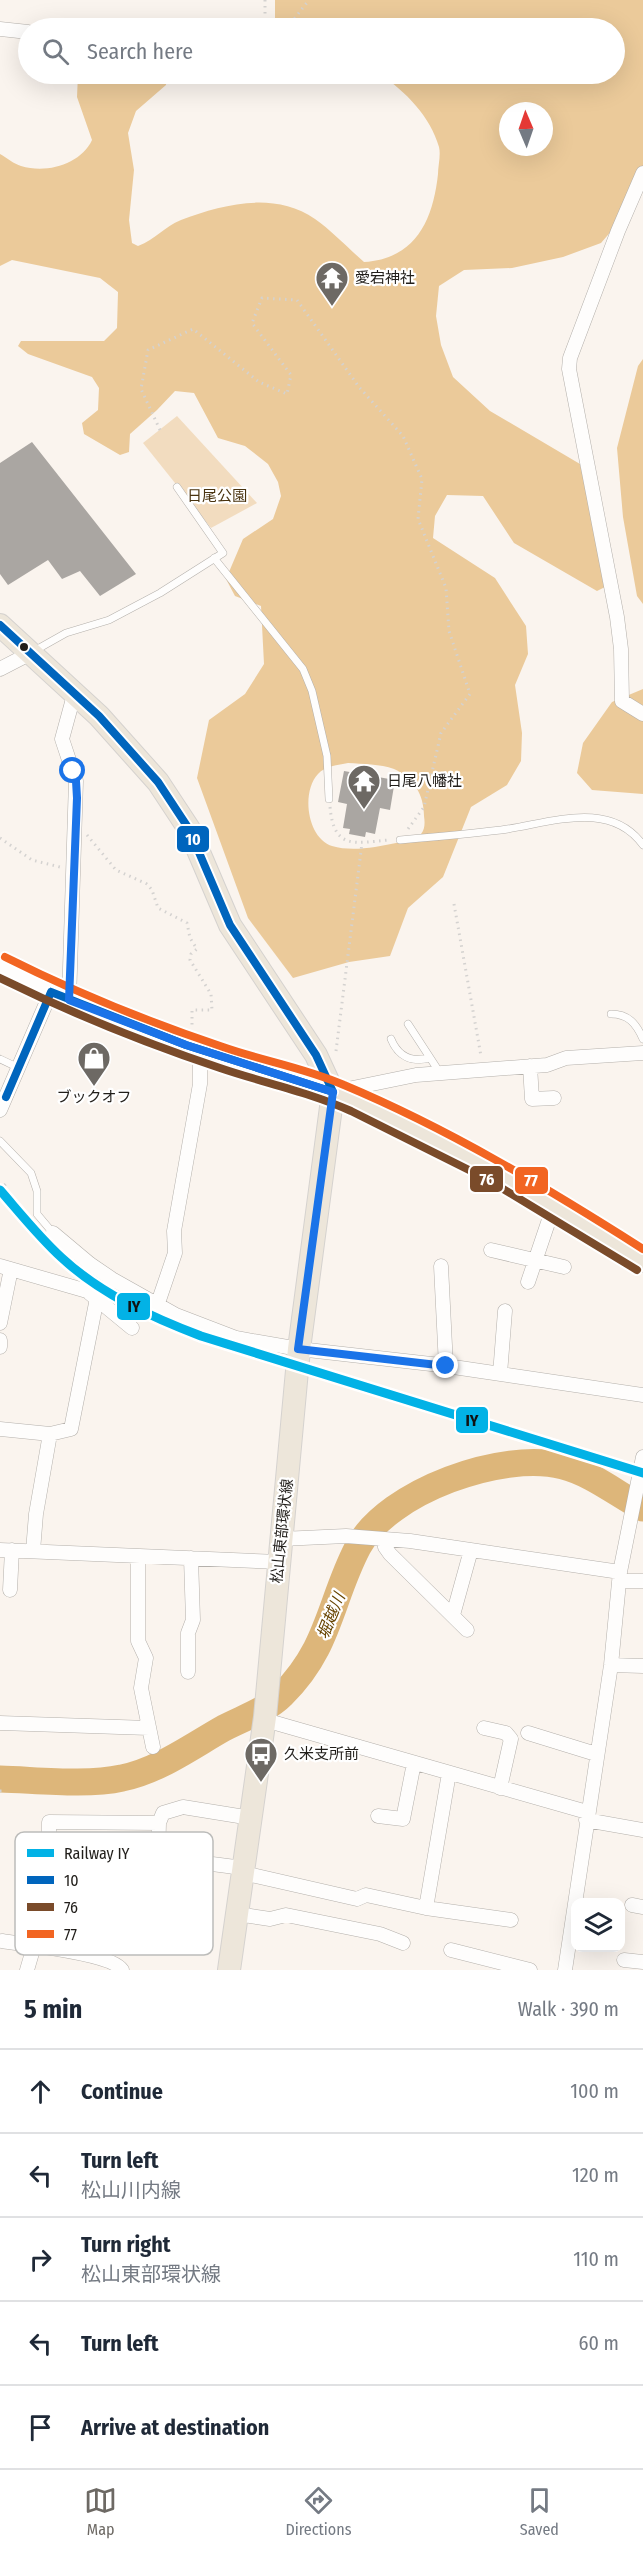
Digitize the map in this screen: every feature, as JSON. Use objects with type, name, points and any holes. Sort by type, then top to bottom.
[{"type":"main road","points":[[0,625],[99,716],[129,747],[178,809],[230,925],[316,1055],[333,1092]]},
{"type":"main road","points":[[0,966],[60,996],[193,1047],[333,1092],[436,1139],[507,1177],[643,1261]]},
{"type":"main road","name":"松山東部環状線","points":[[230,1970],[266,1712],[298,1349],[333,1092]]},
{"type":"street","points":[[0,29],[18,31]]},
{"type":"street","points":[[643,174],[618,231],[570,358],[569,369],[617,617],[621,649],[622,701],[643,714]]},
{"type":"street","points":[[0,669],[29,654]]},
{"type":"street","points":[[0,1110],[3,1095],[60,996],[74,870],[76,781],[62,739],[74,695]]},
{"type":"street","points":[[158,1303],[175,1253],[174,1231],[200,1084],[193,1047]]},
{"type":"street","points":[[333,1092],[370,1083],[440,1073],[547,1065],[566,1058],[643,1053]]},
{"type":"street","points":[[530,1066],[532,1099],[554,1098]]},
{"type":"street","points":[[528,1282],[554,1206]]},
{"type":"street","points":[[53,1233],[112,1279],[176,1315],[236,1338],[298,1349],[446,1366],[643,1395]]},
{"type":"street","points":[[491,1250],[564,1267]]},
{"type":"street","points":[[441,1266],[446,1366]]},
{"type":"street","points":[[0,1323],[5,1267],[87,1291],[132,1328]]},
{"type":"street","points":[[0,1429],[50,1434],[71,1429],[97,1298],[112,1279]]},
{"type":"street","points":[[500,1374],[505,1311]]},
{"type":"street","points":[[0,1340],[0,1347]]},
{"type":"street","points":[[33,1551],[36,1514],[50,1434]]},
{"type":"street","points":[[565,1970],[586,1816],[611,1665],[620,1576],[643,1457]]},
{"type":"street","points":[[281,1539],[355,1536],[381,1538],[471,1550],[643,1581]]},
{"type":"street","points":[[381,1538],[390,1554],[467,1630]]},
{"type":"street","points":[[10,1590],[6,1550],[279,1562]]},
{"type":"street","points":[[453,1615],[471,1550]]},
{"type":"street","points":[[138,1556],[138,1641],[146,1658],[141,1688],[153,1747]]},
{"type":"street","points":[[188,1672],[188,1634],[193,1620],[191,1558]]},
{"type":"street","points":[[611,1665],[643,1666]]},
{"type":"street","points":[[266,1712],[414,1763],[586,1816],[643,1830]]},
{"type":"street","points":[[0,1723],[149,1728]]},
{"type":"street","points":[[484,1728],[506,1733],[512,1739],[500,1788]]},
{"type":"street","points":[[528,1732],[596,1755]]},
{"type":"street","points":[[378,1816],[403,1819],[414,1763]]},
{"type":"street","points":[[426,1908],[449,1773]]},
{"type":"street","points":[[159,1832],[163,1813],[183,1807],[250,1818]]},
{"type":"street","points":[[49,1832],[49,1822],[159,1823]]},
{"type":"street","points":[[213,1865],[243,1870],[357,1899],[366,1894],[426,1908],[511,1920]]},
{"type":"street","points":[[237,1914],[270,1919],[286,1915],[380,1934],[403,1943]]},
{"type":"street","points":[[2,1941],[15,1943]]},
{"type":"street","points":[[451,1950],[530,1970]]},
{"type":"street","points":[[27,1970],[31,1955]]},
{"type":"street","points":[[84,1955],[113,1962],[122,1970]]},
{"type":"street","points":[[624,1960],[643,1962]]},
{"type":"lane","points":[[29,654],[66,633],[109,620],[160,593],[223,553],[177,487]]},
{"type":"lane","points":[[214,558],[303,669],[312,691],[327,756],[329,800]]},
{"type":"lane","points":[[400,840],[515,828],[549,819],[572,817],[597,818],[620,824],[636,835],[643,845]]},
{"type":"lane","points":[[611,1014],[622,1014],[629,1018],[643,1039]]},
{"type":"lane","points":[[408,1023],[440,1073]]},
{"type":"lane","points":[[391,1039],[395,1049],[402,1056],[421,1060],[430,1058]]},
{"type":"lane","points":[[0,1059],[19,1068]]},
{"type":"lane","points":[[0,1141],[31,1173],[36,1191],[37,1214],[53,1233]]},
{"type":"path","points":[[264,0],[265,18]]},
{"type":"path","points":[[295,18],[309,0]]},
{"type":"path","points":[[160,430],[141,389],[148,350],[193,328],[259,382],[287,394],[291,375],[252,323],[262,298],[297,300],[359,387],[403,436],[422,479],[418,519],[446,588],[449,631],[470,694],[441,733],[424,807],[400,840],[362,843],[346,841],[336,834],[329,800]]},
{"type":"path","points":[[75,828],[88,835],[116,870],[147,884],[152,890],[158,908],[186,923],[190,938],[197,949],[191,954],[190,960],[212,994],[212,1010],[192,1010],[193,1047]]},
{"type":"path","points":[[0,838],[32,860],[74,870]]},
{"type":"path","points":[[336,1051],[362,843]]},
{"type":"path","points":[[454,904],[483,1070]]},
{"type":"path","points":[[0,1189],[7,1183]]},
{"type":"green space","name":"日尾公園","points":[[177,416],[257,503],[211,528],[143,443]]},
{"type":"shaded area","points":[[275,0],[643,0],[643,167],[619,222],[601,243],[563,257],[512,268],[464,270],[439,286],[436,316],[441,345],[453,377],[490,411],[580,464],[611,584],[597,591],[514,543],[483,496],[447,495],[435,516],[433,538],[495,578],[526,626],[528,654],[515,685],[522,733],[521,761],[507,785],[471,807],[443,877],[408,908],[390,956],[349,962],[293,978],[248,918],[197,778],[209,720],[245,694],[264,664],[261,606],[235,596],[226,579],[243,539],[273,519],[281,496],[278,482],[268,464],[245,446],[218,438],[194,393],[175,391],[130,434],[129,452],[120,455],[84,434],[82,423],[98,410],[99,388],[92,377],[28,354],[18,346],[21,341],[104,341],[117,328],[118,292],[100,278],[12,260],[0,266],[0,154],[18,165],[31,168],[52,168],[72,161],[87,148],[92,140],[77,97],[78,84],[166,84],[136,111],[128,133],[134,170],[129,220],[132,243],[138,246],[175,223],[197,214],[231,205],[266,203],[299,210],[315,219],[364,262],[396,254],[409,245],[426,222],[432,207],[438,174],[439,147],[430,125],[408,97],[393,84],[625,84],[625,18],[275,18]],"holes":[[[348,763],[389,767],[407,777],[420,794],[425,823],[421,834],[410,841],[364,848],[340,848],[324,841],[312,824],[308,803],[313,782],[318,774],[332,766]]]},
{"type":"shaded area","points":[[643,359],[643,604],[637,596],[623,517],[617,448],[638,366]]},
{"type":"shaded area","points":[[643,689],[643,794],[592,790],[577,773],[583,743],[612,702]]},
{"type":"building","points":[[32,442],[136,574],[100,596],[80,571],[62,579],[48,560],[8,585],[0,574],[0,463]]},
{"type":"building","points":[[344,771],[395,780],[390,810],[380,808],[375,834],[366,832],[365,837],[349,834],[350,829],[343,828],[347,804],[338,802]]},
{"type":"waterway","name":"堀越川","points":[[0,1779],[93,1782],[135,1775],[162,1764],[269,1705],[282,1695],[310,1660],[328,1623],[358,1547],[373,1527],[394,1508],[450,1480],[480,1470],[510,1464],[538,1463],[563,1466],[594,1479],[643,1508]]},
{"type":"rail line","name":"IY","points":[[0,1190],[45,1242],[77,1271],[127,1303],[164,1321],[201,1336],[643,1473]]},
{"type":"transit line","name":"10","points":[[0,625],[99,716],[158,782],[189,829],[230,925],[316,1055],[333,1092]]},
{"type":"transit line","name":"77","points":[[5,957],[140,1017],[223,1047],[330,1079],[383,1102],[497,1161],[643,1249]]},
{"type":"transit line","name":"76","points":[[0,978],[108,1027],[237,1073],[319,1098],[351,1111],[485,1178],[637,1270]]},
{"type":"transit line","name":"10","points":[[51,992],[186,1045],[333,1092]]},
{"type":"transit line","name":"10","points":[[6,1097],[51,992]]},
{"type":"place","name":"愛宕神社","points":[[332,307]]},
{"type":"place","name":"日尾八幡社","points":[[364,810]]},
{"type":"place","name":"ブックオフ","points":[[94,1087]]},
{"type":"place","name":"久米支所前","points":[[261,1783]]},
{"type":"route","points":[[73,771],[77,798],[69,1000],[186,1045],[333,1092],[298,1349],[446,1366]]}]
